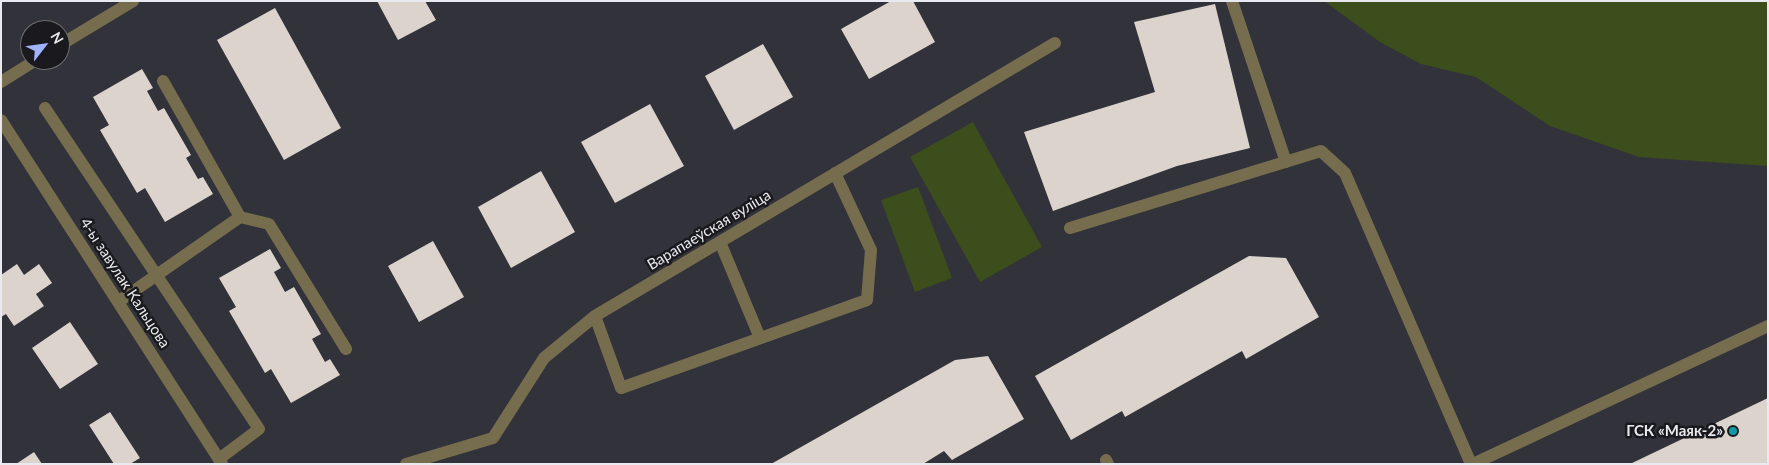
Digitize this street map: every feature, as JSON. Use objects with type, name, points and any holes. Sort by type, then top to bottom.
[{"type":"street","points":[[70,39],[133,1]]},
{"type":"street","points":[[1232,1],[1286,162]]},
{"type":"street","name":"Варапаеўская вуліца","points":[[406,464],[493,438],[544,358],[595,316],[1055,42]]},
{"type":"street","points":[[1,82],[20,70]]},
{"type":"street","points":[[163,81],[240,217],[269,224],[346,349]]},
{"type":"street","points":[[44,108],[259,429],[220,462]]},
{"type":"street","name":"4-ы завулак Кальцова","points":[[1,120],[220,462]]},
{"type":"street","points":[[1070,228],[1321,151],[1345,173],[1472,464],[1768,326]]},
{"type":"street","points":[[595,316],[621,388],[867,300],[871,250],[835,174]]},
{"type":"street","points":[[118,302],[240,217]]},
{"type":"street","points":[[720,242],[760,338]]},
{"type":"green space","points":[[1324,1],[1768,1],[1768,166],[1639,157],[1550,126],[1476,77],[1421,64],[1380,42]]},
{"type":"green space","points":[[973,122],[1042,247],[980,282],[910,157]]},
{"type":"green space","points":[[918,187],[952,278],[915,292],[881,200]]},
{"type":"building","points":[[377,1],[425,1],[436,20],[398,40]]},
{"type":"building","points":[[891,1],[913,1],[935,42],[869,79],[841,29]]},
{"type":"building","points":[[1215,4],[1250,148],[1177,166],[1053,211],[1024,132],[1155,92],[1134,22]]},
{"type":"building","points":[[275,8],[341,128],[284,160],[217,40]]},
{"type":"building","points":[[763,44],[793,97],[734,130],[705,76]]},
{"type":"building","points":[[142,69],[153,88],[147,91],[158,111],[164,108],[191,155],[186,158],[198,179],[203,177],[213,194],[165,222],[145,188],[137,193],[100,130],[109,125],[93,97]]},
{"type":"building","points":[[650,104],[684,166],[615,203],[581,142]]},
{"type":"building","points":[[541,171],[575,232],[511,268],[478,207]]},
{"type":"building","points":[[433,241],[464,297],[419,322],[388,266]]},
{"type":"building","points":[[270,249],[281,268],[274,272],[285,292],[294,287],[321,334],[312,339],[325,362],[330,359],[340,375],[291,403],[271,369],[265,373],[229,311],[236,307],[219,278]]},
{"type":"building","points":[[1249,256],[1286,258],[1319,317],[1246,359],[1242,351],[1125,417],[1122,411],[1071,440],[1035,376]]},
{"type":"building","points":[[17,264],[24,275],[39,264],[52,283],[36,294],[44,306],[14,326],[6,314],[1,317],[1,275]]},
{"type":"building","points":[[70,322],[98,364],[60,389],[32,348]]},
{"type":"building","points":[[988,356],[1024,419],[952,460],[944,451],[923,464],[771,464],[955,360]]},
{"type":"building","name":"ГСК «Маяк-2»","points":[[1768,398],[1768,464],[1630,464]]},
{"type":"building","points":[[110,412],[140,458],[130,464],[114,464],[89,425]]},
{"type":"building","points":[[34,452],[42,464],[16,464]]},
{"type":"place","name":"ГСК «Маяк-2»","points":[[1733,431]]}]
